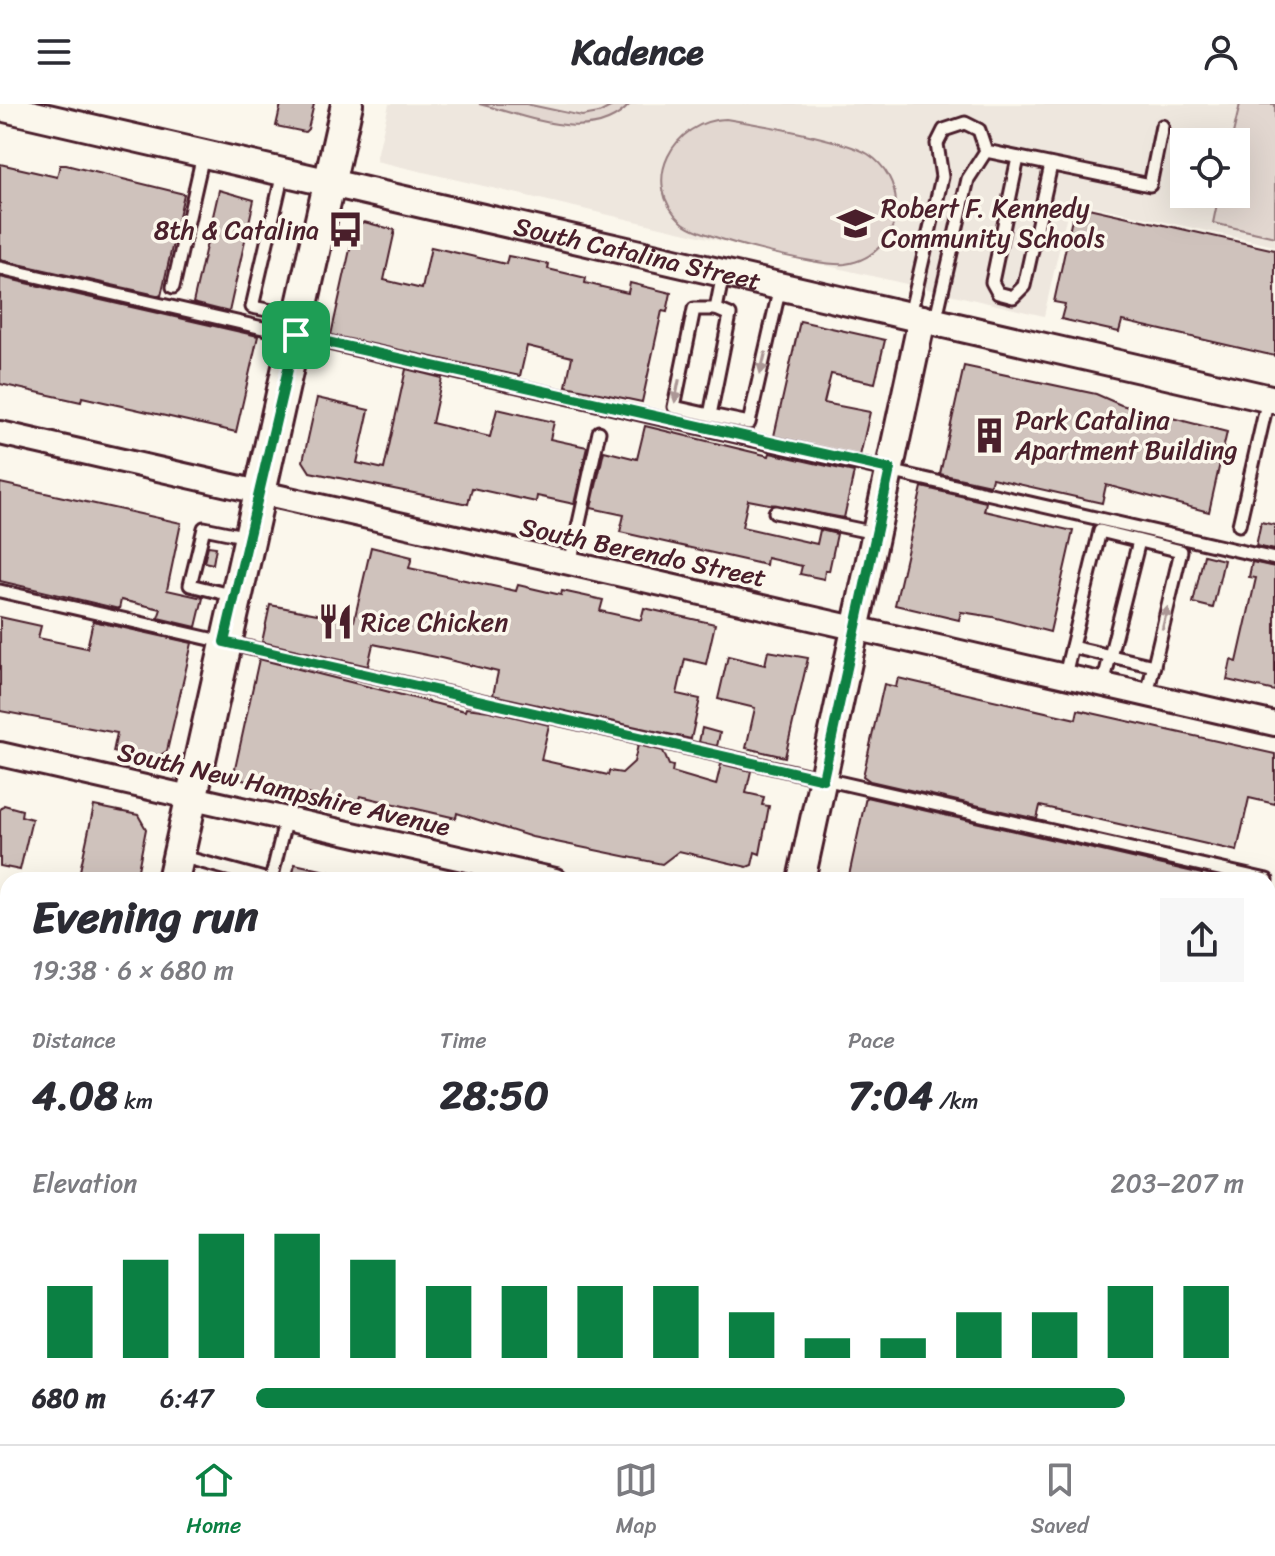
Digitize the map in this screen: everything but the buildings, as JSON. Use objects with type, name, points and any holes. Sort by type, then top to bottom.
[{"type":"main road","points":[[176,868],[224,642],[347,104]]},
{"type":"street","name":"South Catalina Street","points":[[0,107],[1272,399]]},
{"type":"street","points":[[803,872],[922,319]]},
{"type":"street","name":"South Berendo Street","points":[[0,433],[1275,724]]},
{"type":"street","name":"South New Hampshire Avenue","points":[[0,754],[521,872]]},
{"type":"lane","points":[[965,123],[984,136],[986,151],[968,179],[922,319],[942,177],[937,152],[939,136],[950,125],[965,123]]},
{"type":"lane","points":[[986,151],[1150,185],[1162,126]]},
{"type":"lane","points":[[173,287],[203,155]]},
{"type":"lane","points":[[1018,158],[992,282],[998,293],[1013,297],[1024,286],[1051,165]]},
{"type":"lane","points":[[283,173],[252,307],[298,326]]},
{"type":"lane","points":[[0,268],[298,326],[1275,559]]},
{"type":"lane","points":[[716,309],[723,274]]},
{"type":"lane","points":[[710,415],[730,315],[716,309],[694,309],[674,407],[710,415],[749,423],[780,287]]},
{"type":"lane","points":[[1239,525],[1272,399]]},
{"type":"lane","points":[[570,565],[599,432]]},
{"type":"lane","points":[[775,512],[876,533]]},
{"type":"lane","points":[[235,596],[190,585],[204,528],[248,538]]},
{"type":"lane","points":[[1065,675],[1100,531],[1181,551],[1147,694]]},
{"type":"lane","points":[[1103,684],[1139,541]]},
{"type":"lane","points":[[0,591],[1232,872]]},
{"type":"lane","points":[[1072,647],[1154,666]]},
{"type":"lane","points":[[272,872],[286,817]]},
{"type":"lane","points":[[176,868],[207,872]]},
{"type":"shaded area","name":"Robert F. Kennedy Community Schools","points":[[389,104],[1275,104],[1275,246],[1070,201],[1044,316],[376,161]]},
{"type":"shaded area","points":[[479,104],[526,104],[582,116],[599,113],[616,104],[630,104],[615,117],[597,124],[578,126],[537,120]]},
{"type":"shaded area","points":[[1240,104],[1275,104],[1275,237],[1213,223],[1216,208],[1250,208],[1250,128],[1234,128]]},
{"type":"shaded area","points":[[726,119],[820,138],[856,148],[874,158],[888,176],[895,197],[894,221],[885,240],[860,260],[832,264],[735,243],[693,229],[682,222],[669,206],[663,190],[663,173],[668,156],[691,130],[707,122]]},
{"type":"place","name":"Robert F. Kennedy Community Schools","points":[[855,223]]},
{"type":"place","name":"8th & Catalina","points":[[345,230]]},
{"type":"place","name":"Park Catalina Apartment Building","points":[[989,435]]},
{"type":"place","name":"Rice Chicken","points":[[335,622]]},
{"type":"route","points":[[296,335],[890,469],[823,779],[224,642],[296,335]]}]
